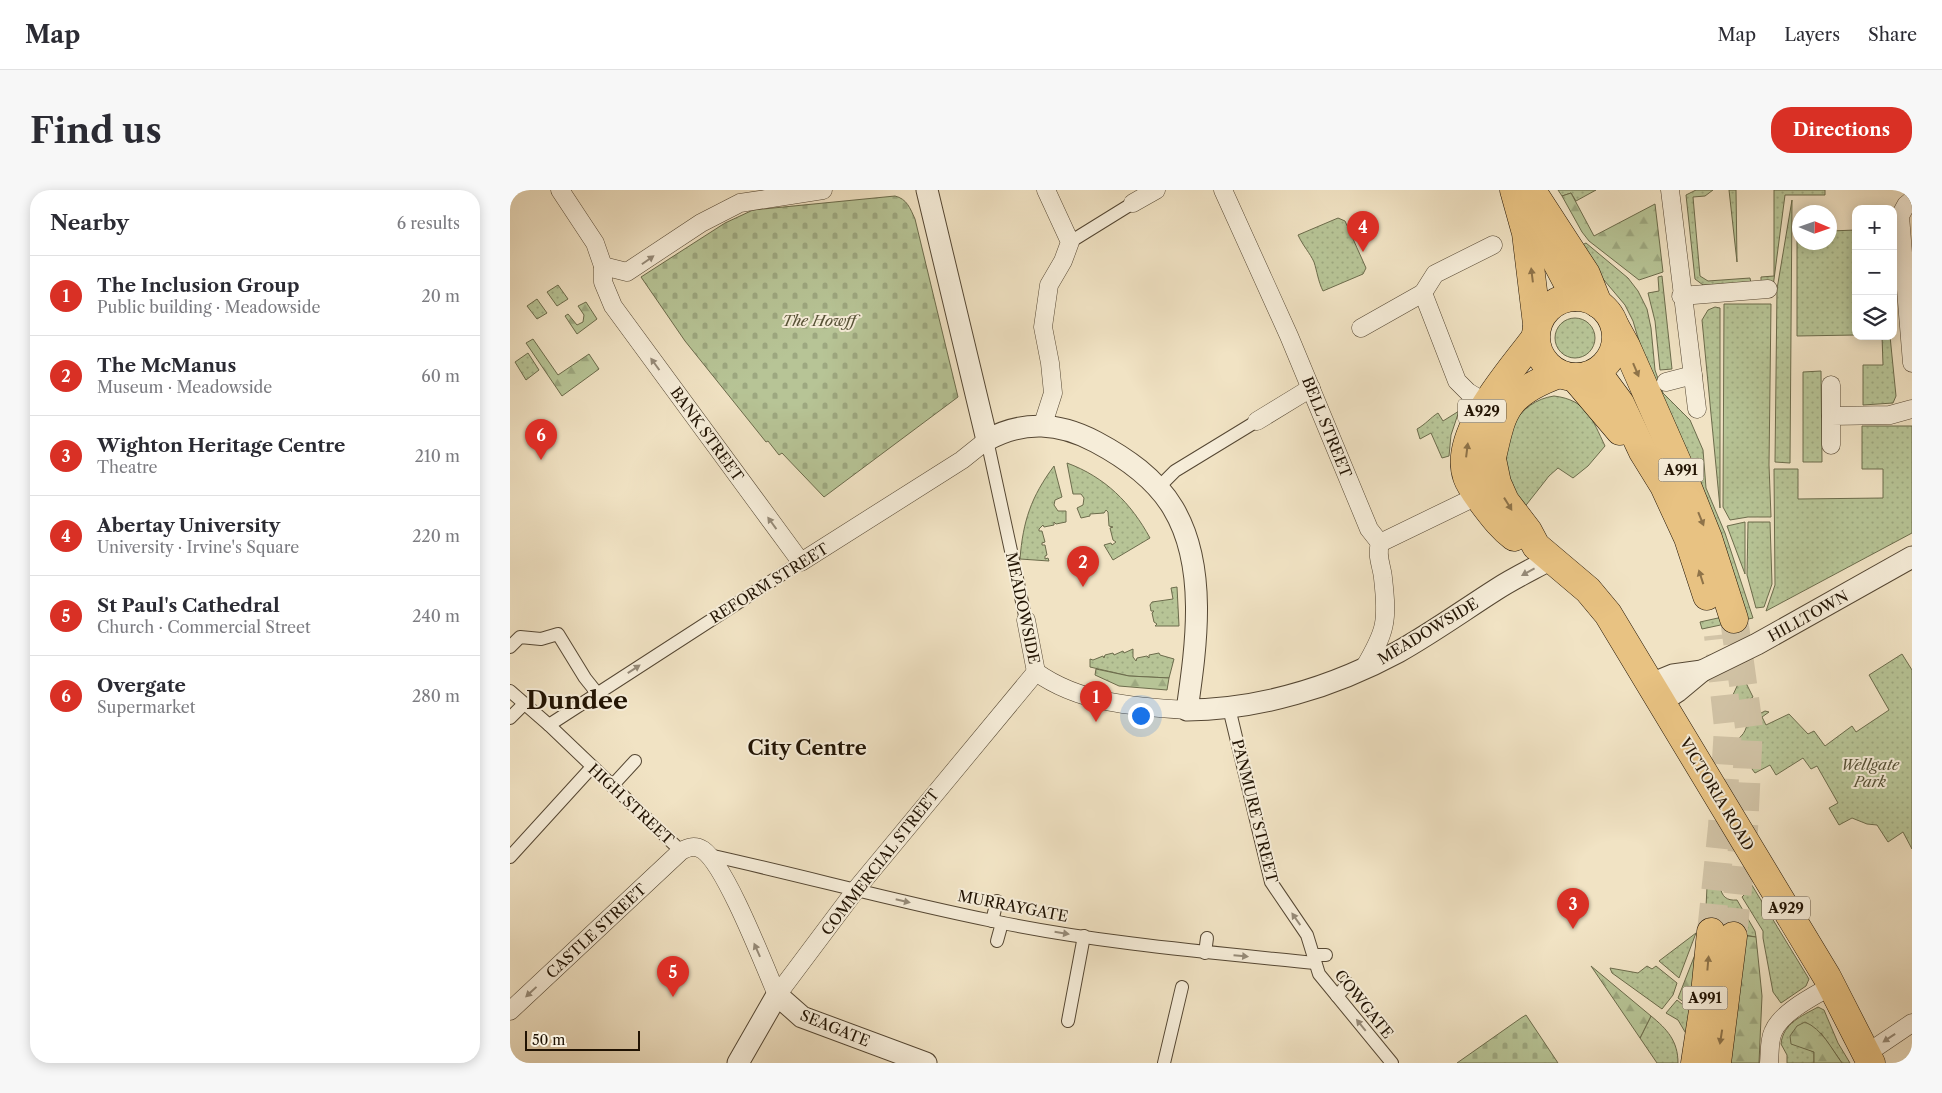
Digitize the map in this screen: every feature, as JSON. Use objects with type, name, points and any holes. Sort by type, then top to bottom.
[{"type":"main road","name":"A991","points":[[1527,191],[1546,242],[1587,300],[1607,312],[1626,346],[1682,472],[1708,538],[1725,621],[1664,486],[1643,452],[1620,403],[1577,375],[1543,361],[1537,350],[1526,233],[1527,191]]},
{"type":"main road","points":[[1536,331],[1544,312],[1554,303],[1587,300]]},
{"type":"main road","points":[[1577,375],[1604,366],[1614,351],[1616,342],[1615,326]]},
{"type":"main road","name":"A929","points":[[1478,496],[1466,477],[1466,449],[1472,426],[1536,331]]},
{"type":"main road","name":"A929","points":[[1492,459],[1497,430],[1510,404],[1529,386],[1577,375]]},
{"type":"main road","points":[[1478,496],[1485,485],[1492,459]]},
{"type":"main road","name":"VICTORIA ROAD","points":[[1492,459],[1497,484],[1505,501],[1543,553]]},
{"type":"main road","name":"VICTORIA ROAD","points":[[1478,496],[1501,527],[1543,553],[1588,590],[1608,614],[1831,986],[1868,1059]]},
{"type":"main road","name":"A991","points":[[1695,1063],[1704,1004],[1722,934],[1717,1063]]},
{"type":"street","name":"BANK STREET","points":[[560,190],[595,244],[603,266],[603,282],[613,306],[801,562]]},
{"type":"street","points":[[603,266],[628,272],[702,223],[740,203],[823,190]]},
{"type":"street","name":"MEADOWSIDE","points":[[927,190],[987,440],[1036,672],[1059,688],[1084,695],[1143,706],[1187,710],[1229,708],[1285,697],[1331,682],[1399,651],[1498,588],[1543,553]]},
{"type":"street","points":[[1046,190],[1070,242]]},
{"type":"street","points":[[1043,424],[1053,393],[1050,363],[1043,327],[1049,285],[1063,261],[1070,242],[1156,190]]},
{"type":"street","name":"BELL STREET","points":[[1223,190],[1311,388],[1370,529],[1380,544],[1377,551],[1383,577],[1386,624],[1382,638],[1364,668]]},
{"type":"street","points":[[1675,193],[1681,296],[1697,408]]},
{"type":"street","points":[[1912,200],[1906,205],[1900,216],[1912,363]]},
{"type":"street","points":[[1361,328],[1423,293],[1435,274],[1490,251]]},
{"type":"street","points":[[1681,296],[1768,289]]},
{"type":"street","points":[[1423,293],[1457,381],[1468,392],[1486,403]]},
{"type":"street","points":[[1666,382],[1693,375]]},
{"type":"street","points":[[1831,385],[1831,445]]},
{"type":"street","points":[[1158,488],[1175,471],[1311,388]]},
{"type":"street","points":[[1831,416],[1890,415],[1912,409]]},
{"type":"street","points":[[987,440],[1004,431],[1043,424],[1084,436],[1117,454],[1142,472],[1158,488],[1174,509],[1186,540],[1196,589],[1198,611],[1195,655],[1187,710]]},
{"type":"street","name":"REFORM STREET","points":[[549,724],[962,460],[987,440]]},
{"type":"street","points":[[1380,544],[1478,496]]},
{"type":"street","name":"HILLTOWN","points":[[1656,693],[1678,691],[1702,671],[1910,564]]},
{"type":"street","points":[[1386,624],[1399,651]]},
{"type":"street","points":[[510,647],[523,633],[541,639],[556,630],[585,678],[597,693]]},
{"type":"street","name":"COMMERCIAL STREET","points":[[738,1063],[777,995],[855,890],[1036,672]]},
{"type":"street","name":"HIGH STREET","points":[[510,691],[549,724],[592,768],[681,851],[691,847],[701,848],[709,855]]},
{"type":"street","points":[[510,718],[524,704]]},
{"type":"street","name":"PANMURE STREET","points":[[1229,708],[1270,882],[1307,935],[1318,958]]},
{"type":"street","points":[[612,786],[635,761]]},
{"type":"street","points":[[510,858],[592,768]]},
{"type":"street","name":"CASTLE STREET","points":[[510,1011],[681,851]]},
{"type":"street","points":[[709,855],[726,882],[777,995]]},
{"type":"street","name":"MURRAYGATE","points":[[709,855],[997,922],[1084,936],[1187,958],[1205,953],[1318,958]]},
{"type":"street","points":[[997,901],[997,941]]},
{"type":"street","points":[[1068,1021],[1084,936]]},
{"type":"street","points":[[1205,953],[1207,938]]},
{"type":"street","name":"COWGATE","points":[[1318,958],[1319,974],[1392,1063]]},
{"type":"street","points":[[1337,996],[1345,987],[1346,982]]},
{"type":"street","points":[[1769,1063],[1773,1031],[1780,1021],[1800,1005],[1831,986]]},
{"type":"street","points":[[1164,1063],[1182,987]]},
{"type":"street","name":"SEAGATE","points":[[777,995],[802,1017],[915,1061]]},
{"type":"street","points":[[1868,1059],[1912,1023]]},
{"type":"green space","points":[[1558,190],[1596,190],[1576,201],[1571,193],[1562,196]]},
{"type":"green space","points":[[1696,190],[1713,190],[1705,196],[1693,197],[1700,276],[1708,281],[1750,278],[1751,283],[1703,285],[1695,279],[1686,195]]},
{"type":"green space","points":[[1729,190],[1736,190],[1737,262]]},
{"type":"green space","points":[[1774,190],[1825,190],[1825,195],[1785,195],[1773,287],[1761,288],[1761,277],[1774,276]]},
{"type":"green space","points":[[1571,193],[1594,236],[1655,204],[1663,272],[1639,280],[1589,241],[1562,196]]},
{"type":"green space","name":"The Howff","points":[[895,196],[905,202],[915,219],[958,397],[824,497],[782,453],[779,455],[768,441],[766,442],[685,341],[641,277],[725,223],[753,210]]},
{"type":"green space","points":[[1792,200],[1790,463],[1775,462],[1777,289]]},
{"type":"green space","points":[[1338,218],[1345,221],[1366,268],[1363,274],[1323,291],[1314,262],[1298,235]]},
{"type":"green space","points":[[1852,230],[1852,335],[1797,336],[1797,250],[1837,250],[1837,231]]},
{"type":"green space","points":[[1586,243],[1628,278],[1638,291],[1647,309],[1655,370],[1663,393],[1690,420],[1703,450],[1706,488],[1725,533],[1753,618],[1702,629],[1700,622],[1745,612],[1648,371],[1633,321],[1625,305],[1593,267],[1582,245]]},
{"type":"green space","points":[[1662,276],[1672,369],[1660,370],[1655,321],[1648,293],[1659,291],[1658,277]]},
{"type":"green space","points":[[558,285],[568,299],[557,306],[547,292]]},
{"type":"green space","points":[[537,299],[547,313],[537,319],[527,306]]},
{"type":"green space","points":[[586,302],[597,319],[577,334],[565,316],[568,314],[577,325],[583,322],[584,315],[578,306]]},
{"type":"green space","points":[[1724,304],[1771,304],[1769,465],[1771,517],[1748,517],[1730,520],[1723,507]]},
{"type":"green space","points":[[1715,307],[1720,308],[1720,508],[1702,320],[1708,310]]},
{"type":"green space","points":[[1571,318],[1579,318],[1586,321],[1592,327],[1595,338],[1592,349],[1586,355],[1579,358],[1571,358],[1564,355],[1558,349],[1555,342],[1555,334],[1558,327],[1564,321]]},
{"type":"green space","points":[[533,339],[558,375],[589,354],[599,369],[562,396],[526,343]]},
{"type":"green space","points":[[1882,340],[1890,340],[1896,396],[1893,403],[1863,405],[1863,365],[1883,365]]},
{"type":"green space","points":[[528,353],[539,370],[526,380],[515,362]]},
{"type":"green space","points":[[1821,371],[1822,462],[1803,462],[1803,372]]},
{"type":"green space","points":[[1554,396],[1565,398],[1581,406],[1592,419],[1605,446],[1588,466],[1573,478],[1558,468],[1549,476],[1523,509],[1506,473],[1504,460],[1508,435],[1521,414],[1530,405],[1541,399]]},
{"type":"green space","points":[[1459,411],[1451,435],[1449,456],[1442,458],[1431,433],[1420,439],[1417,429],[1438,413],[1443,421]]},
{"type":"green space","points":[[1862,426],[1912,426],[1912,533],[1766,611],[1775,585],[1774,469],[1798,469],[1798,499],[1883,498],[1883,469],[1862,469]]},
{"type":"green space","points":[[1067,463],[1093,476],[1116,493],[1134,513],[1150,538],[1113,560],[1104,545],[1111,543],[1112,545],[1116,542],[1113,540],[1110,528],[1113,527],[1109,526],[1108,512],[1106,510],[1104,513],[1090,514],[1090,516],[1081,518],[1077,508],[1083,505],[1084,498],[1081,494],[1073,494]]},
{"type":"green space","points":[[1054,466],[1062,497],[1055,500],[1054,505],[1058,511],[1066,511],[1066,522],[1056,524],[1054,522],[1054,525],[1044,527],[1043,525],[1039,529],[1039,531],[1042,531],[1045,542],[1042,545],[1045,545],[1047,555],[1045,559],[1048,558],[1049,561],[1020,559],[1023,533],[1034,499]]},
{"type":"green space","points":[[1745,522],[1745,574],[1727,526]]},
{"type":"green space","points":[[1748,522],[1770,522],[1772,584],[1764,607],[1756,608],[1747,575]]},
{"type":"green space","points":[[1177,587],[1179,626],[1155,626],[1157,624],[1154,622],[1152,613],[1154,611],[1151,611],[1150,605],[1152,602],[1173,599],[1171,588]]},
{"type":"green space","points":[[1133,649],[1133,657],[1136,661],[1137,658],[1147,656],[1149,658],[1149,655],[1159,653],[1174,659],[1169,678],[1129,676],[1090,667],[1090,659],[1093,660],[1103,656],[1104,658],[1105,655],[1113,653],[1114,655],[1123,651],[1124,653]]},
{"type":"green space","name":"Wellgate Park","points":[[1902,654],[1912,670],[1912,849],[1903,832],[1888,842],[1877,825],[1867,824],[1852,818],[1839,825],[1829,808],[1838,803],[1817,766],[1811,769],[1803,758],[1776,775],[1770,765],[1755,773],[1752,769],[1755,760],[1754,754],[1746,748],[1738,747],[1735,741],[1745,731],[1747,718],[1742,706],[1732,697],[1738,684],[1752,671],[1754,675],[1745,681],[1753,697],[1749,700],[1757,715],[1765,711],[1769,712],[1762,717],[1766,725],[1789,714],[1808,734],[1814,731],[1825,746],[1852,726],[1856,732],[1889,710],[1869,675]]},
{"type":"green space","points":[[1096,669],[1129,676],[1169,678],[1167,690],[1119,686],[1095,675]]},
{"type":"green space","points":[[1714,863],[1722,880],[1720,887],[1722,893],[1727,899],[1737,900],[1755,931],[1756,937],[1705,928],[1708,866]]},
{"type":"green space","points":[[1750,882],[1809,979],[1806,986],[1781,1003],[1773,992],[1763,931],[1742,897],[1745,894],[1746,884]]},
{"type":"green space","points":[[1696,933],[1679,978],[1659,961]]},
{"type":"green space","points":[[1740,935],[1756,937],[1762,996],[1759,1063],[1726,1063]]},
{"type":"green space","points":[[1696,952],[1693,1009],[1678,998]]},
{"type":"green space","points":[[1591,966],[1651,1016],[1640,1038]]},
{"type":"green space","points":[[1647,966],[1652,969],[1656,966],[1677,983],[1673,995],[1662,1009],[1612,973],[1610,968],[1638,973]]},
{"type":"green space","points":[[1677,1000],[1693,1013],[1688,1037],[1678,1020],[1666,1013]]},
{"type":"green space","points":[[1818,1007],[1824,1010],[1838,1043],[1850,1063],[1842,1063],[1821,1033],[1801,1046],[1814,1052],[1814,1063],[1787,1063],[1787,1055],[1781,1044],[1785,1031],[1794,1021]]},
{"type":"green space","points":[[1526,1015],[1558,1063],[1457,1063],[1521,1018]]},
{"type":"green space","points":[[1651,1016],[1662,1026],[1674,1042],[1678,1063],[1657,1063],[1640,1038]]},
{"type":"green space","points":[[1805,1022],[1821,1034],[1842,1063],[1814,1063],[1814,1052],[1791,1044],[1790,1036],[1797,1026]]},
{"type":"tunnel","points":[[1733,936],[1744,829],[1749,727],[1734,619]]},
{"type":"tunnel","points":[[1711,932],[1722,827],[1728,727],[1718,635]]},
{"type":"place","name":"Abertay University","points":[[1363,252]]},
{"type":"place","name":"Overgate","points":[[541,460]]},
{"type":"place","name":"The McManus","points":[[1083,587]]},
{"type":"place","name":"The Inclusion Group","points":[[1096,722]]},
{"type":"place","name":"Wighton Heritage Centre","points":[[1573,929]]},
{"type":"place","name":"St Paul's Cathedral","points":[[673,997]]},
{"type":"district","name":"Dundee","points":[[577,700]]},
{"type":"district","name":"City Centre","points":[[807,748]]}]
